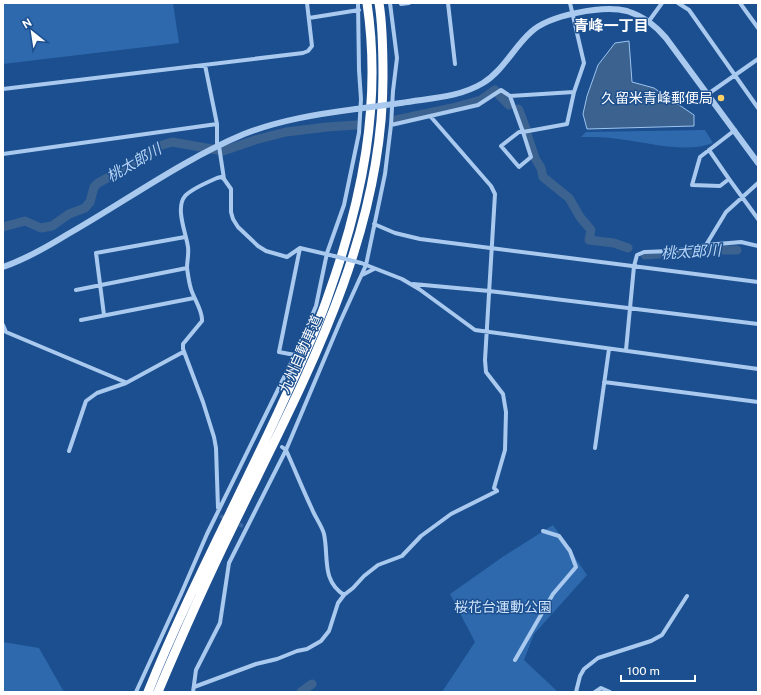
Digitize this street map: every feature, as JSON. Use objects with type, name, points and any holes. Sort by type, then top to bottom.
[{"type":"highway","name":"九州自動車道","points":[[148,692],[208,558],[263,446],[317,326],[348,236],[359,192],[369,131],[372,99],[372,58],[368,3]]},
{"type":"highway","name":"九州自動車道","points":[[158,692],[207,581],[311,366],[340,295],[358,240],[370,193],[381,125],[383,98],[383,57],[379,3]]},
{"type":"street","points":[[3,89],[303,53],[312,46],[307,3]]},
{"type":"street","points":[[136,692],[218,513],[295,355],[316,306],[327,253],[344,205],[360,133],[361,99],[358,3]]},
{"type":"street","points":[[193,692],[196,670],[220,623],[229,563],[286,450],[340,322],[366,265],[385,174],[391,125],[397,58],[390,3]]},
{"type":"street","points":[[401,4],[409,3]]},
{"type":"street","points":[[448,3],[455,64]]},
{"type":"street","points":[[391,125],[478,105],[501,90],[510,96],[523,132],[531,157],[519,167],[501,146],[519,132],[523,132],[567,124],[574,92],[584,62],[570,3]]},
{"type":"street","points":[[649,21],[662,3]]},
{"type":"street","points":[[678,3],[689,10],[758,108]]},
{"type":"street","points":[[740,3],[758,28]]},
{"type":"street","points":[[3,267],[34,254],[175,169],[245,134],[289,120],[446,96],[471,90],[486,82],[532,31],[542,24],[556,18],[572,14],[612,9],[626,11],[649,21],[666,38],[758,163]]},
{"type":"street","points":[[309,18],[359,10]]},
{"type":"street","points":[[708,94],[758,59]]},
{"type":"street","points":[[205,64],[217,124],[217,143],[219,146],[224,179],[231,189],[231,212],[233,219],[244,234],[266,251],[287,257],[300,248],[327,253],[366,265],[411,284],[475,330],[758,369]]},
{"type":"street","points":[[510,96],[574,92]]},
{"type":"street","points":[[194,687],[256,664],[307,649],[321,641],[329,631],[338,603],[344,595],[368,572],[378,565],[402,556],[421,536],[451,514],[497,491],[494,488],[505,450],[506,412],[502,394],[486,372],[485,360],[495,194],[490,186],[431,117]]},
{"type":"street","points":[[3,154],[217,124]]},
{"type":"street","points":[[729,180],[720,186],[692,185],[700,157],[735,130]]},
{"type":"street","points":[[709,150],[758,219]]},
{"type":"street","points":[[218,513],[216,448],[214,437],[203,402],[183,352],[183,344],[202,321],[202,317],[189,284],[187,268],[188,247],[181,211],[184,197],[188,193],[217,178],[221,177],[224,179]]},
{"type":"street","points":[[706,245],[726,212],[758,183]]},
{"type":"street","points":[[374,224],[395,233],[420,239],[758,282]]},
{"type":"street","points":[[104,315],[96,253],[185,237]]},
{"type":"street","points":[[626,350],[634,266],[637,255],[644,252],[741,242],[758,246]]},
{"type":"street","points":[[295,355],[279,352],[300,248]]},
{"type":"street","points":[[76,290],[187,268]]},
{"type":"street","points":[[361,276],[374,269]]},
{"type":"street","points":[[411,284],[489,291],[758,324]]},
{"type":"street","points":[[81,320],[194,298]]},
{"type":"street","points":[[3,325],[6,332],[126,383]]},
{"type":"street","points":[[595,448],[609,349]]},
{"type":"street","points":[[69,451],[86,401],[97,393],[126,383],[183,352]]},
{"type":"street","points":[[604,382],[758,402]]},
{"type":"street","points":[[282,448],[286,450],[324,533],[328,572],[336,590],[344,595]]},
{"type":"street","points":[[515,660],[553,594],[576,567],[570,551],[559,536],[543,531]]},
{"type":"street","points":[[576,692],[580,676],[584,669],[598,658],[651,641],[662,635],[686,596]]},
{"type":"street","points":[[595,692],[601,688],[610,692]]},
{"type":"green space","points":[[3,3],[173,3],[179,43],[3,64]]},
{"type":"green space","points":[[705,130],[713,143],[691,147],[666,146],[609,138],[581,137],[586,132]]},
{"type":"green space","name":"桜花台運動公園","points":[[553,525],[587,575],[534,634],[524,660],[558,692],[442,692],[475,642],[450,594],[504,556]]},
{"type":"green space","points":[[3,642],[39,648],[64,692],[3,692]]},
{"type":"shaded area","points":[[629,41],[632,82],[654,88],[694,115],[694,126],[587,129],[583,114],[587,96],[598,65],[615,43]]},
{"type":"waterway","name":"桃太郎川","points":[[396,120],[481,100],[495,90]]},
{"type":"waterway","name":"桃太郎川","points":[[499,95],[509,105]]},
{"type":"waterway","name":"桃太郎川","points":[[518,109],[526,129]]},
{"type":"waterway","name":"桃太郎川","points":[[3,227],[25,221],[41,228],[52,226],[69,214],[85,208],[90,202],[94,187],[98,183],[120,171],[156,147],[172,142],[223,151],[255,140],[286,132],[356,125]]},
{"type":"waterway","name":"桃太郎川","points":[[527,134],[535,158],[541,168],[543,177],[569,198],[580,217],[591,230],[589,240],[614,243],[628,248]]},
{"type":"waterway","name":"桃太郎川","points":[[645,255],[712,250],[737,250]]},
{"type":"waterway","points":[[301,692],[312,684]]},
{"type":"tunnel","points":[[220,516],[228,519]]},
{"type":"tunnel","points":[[234,522],[247,528]]},
{"type":"place","name":"久留米青峰郵便局","points":[[721,98]]},
{"type":"district","name":"青峰一丁目","points":[[611,26]]}]
